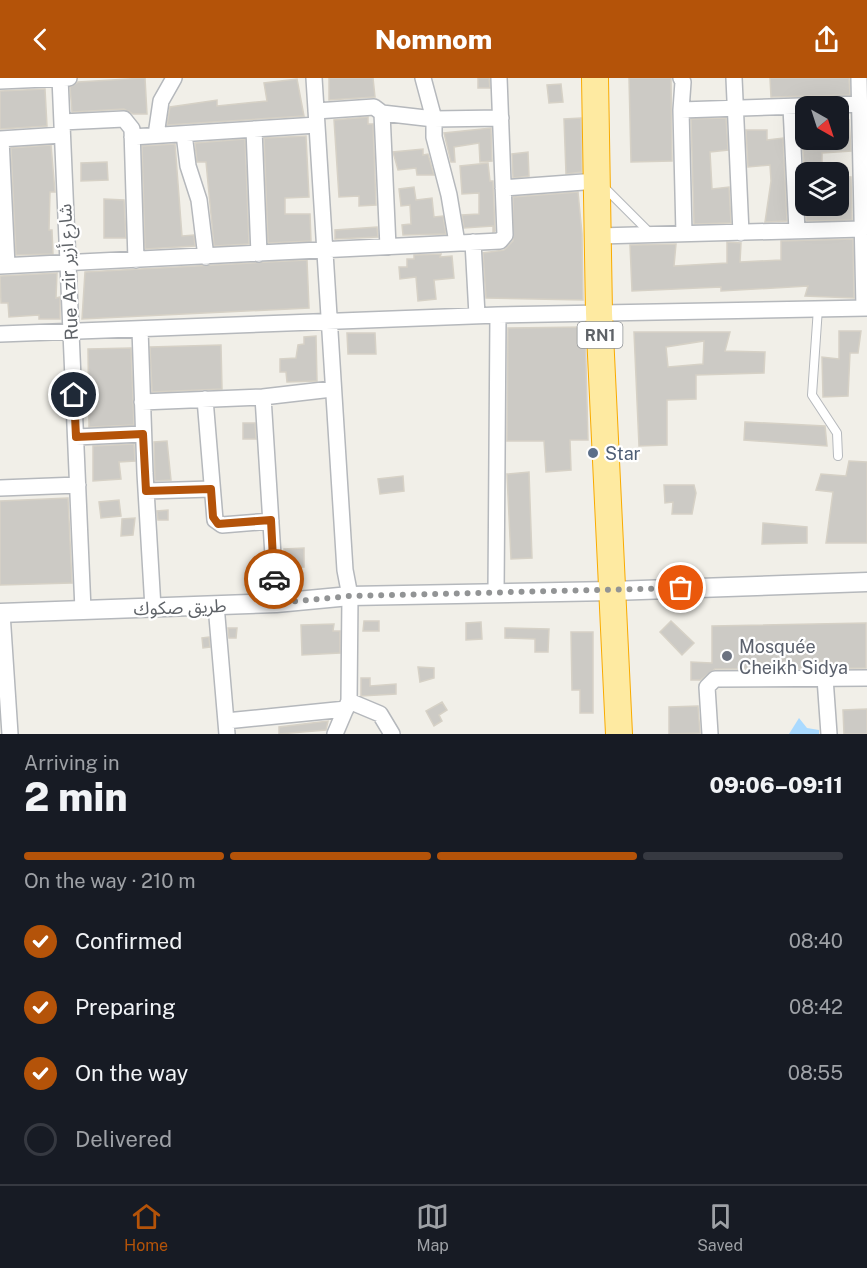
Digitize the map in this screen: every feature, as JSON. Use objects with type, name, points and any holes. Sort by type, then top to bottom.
[{"type":"highway","name":"RN1","points":[[595,78],[599,313],[619,734]]},
{"type":"street","name":"Rue Azir شارع أزير","points":[[60,78],[83,610]]},
{"type":"street","points":[[0,81],[69,78]]},
{"type":"street","points":[[156,135],[161,101],[174,78]]},
{"type":"street","points":[[314,78],[332,389],[345,570],[350,596],[347,705],[335,734]]},
{"type":"street","points":[[423,78],[434,119],[436,148],[465,243],[477,315]]},
{"type":"street","points":[[136,260],[132,136],[129,123],[124,119],[1,139],[4,266],[206,257],[500,241],[504,238],[504,188],[499,78]]},
{"type":"street","points":[[681,78],[683,82],[681,110],[684,234]]},
{"type":"street","points":[[735,78],[741,232]]},
{"type":"street","points":[[0,334],[477,315],[865,308],[859,78]]},
{"type":"street","points":[[681,110],[860,104]]},
{"type":"street","points":[[791,106],[797,231]]},
{"type":"street","points":[[132,136],[254,129],[374,107],[382,113],[434,119],[501,118]]},
{"type":"street","points":[[382,113],[388,247]]},
{"type":"street","points":[[254,129],[259,254]]},
{"type":"street","points":[[184,134],[188,166],[199,200],[206,257]]},
{"type":"street","points":[[504,188],[597,181]]},
{"type":"street","points":[[599,236],[797,231],[864,225]]},
{"type":"street","points":[[496,594],[498,315]]},
{"type":"street","points":[[140,329],[143,434],[153,608]]},
{"type":"street","points":[[142,402],[263,397],[332,389]]},
{"type":"street","points":[[263,397],[276,603]]},
{"type":"street","points":[[205,399],[213,517],[218,524],[271,520]]},
{"type":"street","points":[[76,437],[143,434]]},
{"type":"street","points":[[0,488],[78,485]]},
{"type":"street","points":[[146,491],[211,489]]},
{"type":"street","points":[[867,582],[867,590]]},
{"type":"street","name":"طريق صكوك","points":[[1,613],[276,603],[350,596],[612,591],[867,582]]},
{"type":"street","points":[[216,605],[226,728],[347,705],[380,714],[392,734]]},
{"type":"street","points":[[1,613],[6,725]]},
{"type":"street","points":[[710,734],[707,687],[715,678],[867,678]]},
{"type":"street","points":[[825,678],[828,734]]},
{"type":"lane","points":[[597,181],[652,235]]},
{"type":"lane","points":[[818,308],[812,395],[837,433],[838,456]]},
{"type":"water","points":[[799,718],[807,728],[819,730],[819,734],[789,734]]},
{"type":"building","points":[[145,78],[147,114],[133,114],[124,109],[72,112],[70,87],[78,82]]},
{"type":"building","points":[[329,78],[373,78],[375,97],[329,100]]},
{"type":"building","points":[[478,78],[489,78],[490,88],[478,88]]},
{"type":"building","points":[[629,78],[671,78],[672,161],[631,162]]},
{"type":"building","points":[[770,78],[849,78],[850,95],[771,97]]},
{"type":"building","points":[[297,79],[304,116],[167,125],[170,107],[217,100],[217,106],[267,101],[264,83]]},
{"type":"building","points":[[561,84],[563,102],[549,103],[547,85]]},
{"type":"building","points":[[45,89],[47,126],[0,129],[0,91]]},
{"type":"building","points":[[368,117],[368,124],[373,124],[376,205],[359,206],[359,196],[339,197],[334,120]]},
{"type":"building","points":[[581,118],[582,172],[566,174],[564,119]]},
{"type":"building","points":[[726,118],[728,150],[710,152],[712,189],[729,187],[731,223],[694,224],[691,119]]},
{"type":"building","points":[[849,120],[851,151],[822,153],[822,162],[804,162],[803,150],[849,150]]},
{"type":"building","points":[[491,128],[492,161],[480,162],[479,143],[454,147],[455,162],[451,162],[444,133]]},
{"type":"building","points":[[746,130],[767,130],[767,140],[783,138],[787,221],[765,222],[771,181],[770,165],[748,167]]},
{"type":"building","points":[[306,136],[309,197],[285,198],[285,214],[310,214],[311,241],[268,243],[264,138]]},
{"type":"building","points":[[245,139],[249,244],[214,246],[206,162],[197,162],[195,143]]},
{"type":"building","points":[[175,144],[182,236],[194,235],[195,246],[145,249],[142,146]]},
{"type":"building","points":[[51,145],[55,192],[50,192],[49,230],[52,230],[53,254],[16,255],[11,148]]},
{"type":"building","points":[[423,149],[423,155],[428,154],[434,175],[417,175],[416,168],[398,170],[393,152]]},
{"type":"building","points":[[528,152],[529,176],[513,178],[512,154]]},
{"type":"building","points":[[107,162],[108,180],[81,181],[81,163]]},
{"type":"building","points":[[488,163],[490,181],[493,181],[495,231],[493,232],[493,226],[464,228],[462,215],[479,214],[479,193],[462,194],[460,166]]},
{"type":"building","points":[[849,177],[851,177],[852,220],[806,221],[806,216],[849,216]]},
{"type":"building","points":[[414,187],[416,200],[432,198],[434,217],[443,216],[446,234],[403,235],[402,225],[411,224],[410,205],[401,206],[399,189]]},
{"type":"building","points":[[578,192],[582,234],[583,300],[486,298],[483,253],[504,250],[513,241],[513,197]]},
{"type":"building","points":[[104,199],[124,200],[126,238],[104,238]]},
{"type":"building","points":[[377,227],[378,237],[335,239],[335,230]]},
{"type":"building","points":[[853,239],[854,298],[805,296],[808,286],[721,291],[721,287],[632,291],[630,245],[676,244],[674,266],[727,263],[727,242],[741,243],[740,262],[781,260],[781,241]]},
{"type":"building","points":[[441,254],[440,257],[452,256],[454,278],[434,280],[436,299],[418,301],[416,277],[400,279],[399,267],[407,267],[407,259],[414,259],[414,255]]},
{"type":"building","points":[[307,260],[309,308],[82,319],[85,272]]},
{"type":"building","points":[[57,273],[56,298],[60,297],[60,319],[39,319],[39,315],[9,317],[8,303],[1,303],[0,276]]},
{"type":"building","points":[[585,327],[588,440],[570,440],[571,470],[546,472],[544,441],[507,441],[508,328]]},
{"type":"building","points":[[839,331],[861,331],[858,353],[850,353],[848,396],[823,397],[822,357],[839,359]]},
{"type":"building","points":[[634,332],[730,332],[725,351],[765,352],[764,373],[696,375],[696,399],[667,400],[667,445],[639,446]],"holes":[[[704,341],[703,364],[668,367],[666,347]]]},
{"type":"building","points":[[347,333],[375,333],[376,354],[348,354]]},
{"type":"building","points":[[316,336],[317,381],[287,382],[286,372],[280,372],[280,359],[296,358],[298,345],[304,344],[304,337]]},
{"type":"building","points":[[221,345],[222,389],[152,392],[150,347]]},
{"type":"building","points":[[131,348],[134,425],[89,427],[88,349]]},
{"type":"building","points":[[745,422],[825,426],[827,446],[744,440]]},
{"type":"building","points":[[243,423],[255,423],[256,439],[243,439]]},
{"type":"building","points":[[167,441],[171,480],[155,481],[154,442]]},
{"type":"building","points":[[134,444],[135,461],[119,462],[121,479],[93,481],[93,446]]},
{"type":"building","points":[[849,461],[867,462],[867,543],[826,543],[833,492],[816,490],[821,474],[846,476]]},
{"type":"building","points":[[529,472],[532,558],[511,559],[507,474]]},
{"type":"building","points":[[403,476],[404,491],[380,494],[378,479]]},
{"type":"building","points":[[664,485],[694,485],[696,493],[692,514],[672,514],[673,502],[665,503]]},
{"type":"building","points":[[68,498],[72,583],[0,585],[0,501]]},
{"type":"building","points":[[119,500],[121,516],[101,518],[99,502]]},
{"type":"building","points":[[168,510],[168,520],[158,520],[157,511]]},
{"type":"building","points":[[135,518],[133,535],[121,536],[122,519]]},
{"type":"building","points":[[763,523],[807,527],[807,543],[762,544]]},
{"type":"building","points":[[304,548],[304,567],[285,568],[284,549]]},
{"type":"building","points":[[364,621],[379,621],[379,631],[363,631]]},
{"type":"building","points":[[671,621],[694,643],[682,655],[660,632]]},
{"type":"building","points":[[481,622],[482,639],[466,640],[466,623]]},
{"type":"building","points":[[866,623],[866,668],[715,669],[700,680],[691,680],[691,662],[712,663],[712,626]]},
{"type":"building","points":[[334,624],[333,631],[340,631],[340,653],[302,655],[301,625]]},
{"type":"building","points":[[228,628],[237,628],[236,638],[229,638]]},
{"type":"building","points":[[505,628],[549,629],[548,652],[535,652],[535,639],[505,638]]},
{"type":"building","points":[[571,632],[593,632],[593,713],[580,713],[580,690],[572,690]]},
{"type":"building","points":[[209,637],[210,647],[203,648],[202,638]]},
{"type":"building","points":[[418,667],[434,668],[434,678],[420,682]]},
{"type":"building","points":[[361,678],[370,678],[370,686],[396,684],[396,694],[361,696]]},
{"type":"building","points":[[442,702],[447,710],[439,715],[442,721],[434,726],[426,711]]},
{"type":"building","points":[[698,706],[700,733],[669,734],[669,707]]},
{"type":"building","points":[[867,709],[867,734],[844,734],[843,710]]},
{"type":"building","points":[[328,721],[326,730],[279,734],[279,727]]},
{"type":"way so far","points":[[274,579],[276,603],[350,596],[681,588]]},
{"type":"place","name":"Star","points":[[593,453]]},
{"type":"place","name":"Mosquée Cheikh Sidya","points":[[727,656]]},
{"type":"route","points":[[74,395],[76,437],[143,434],[146,491],[211,489],[213,517],[218,524],[271,520],[274,579]]}]
